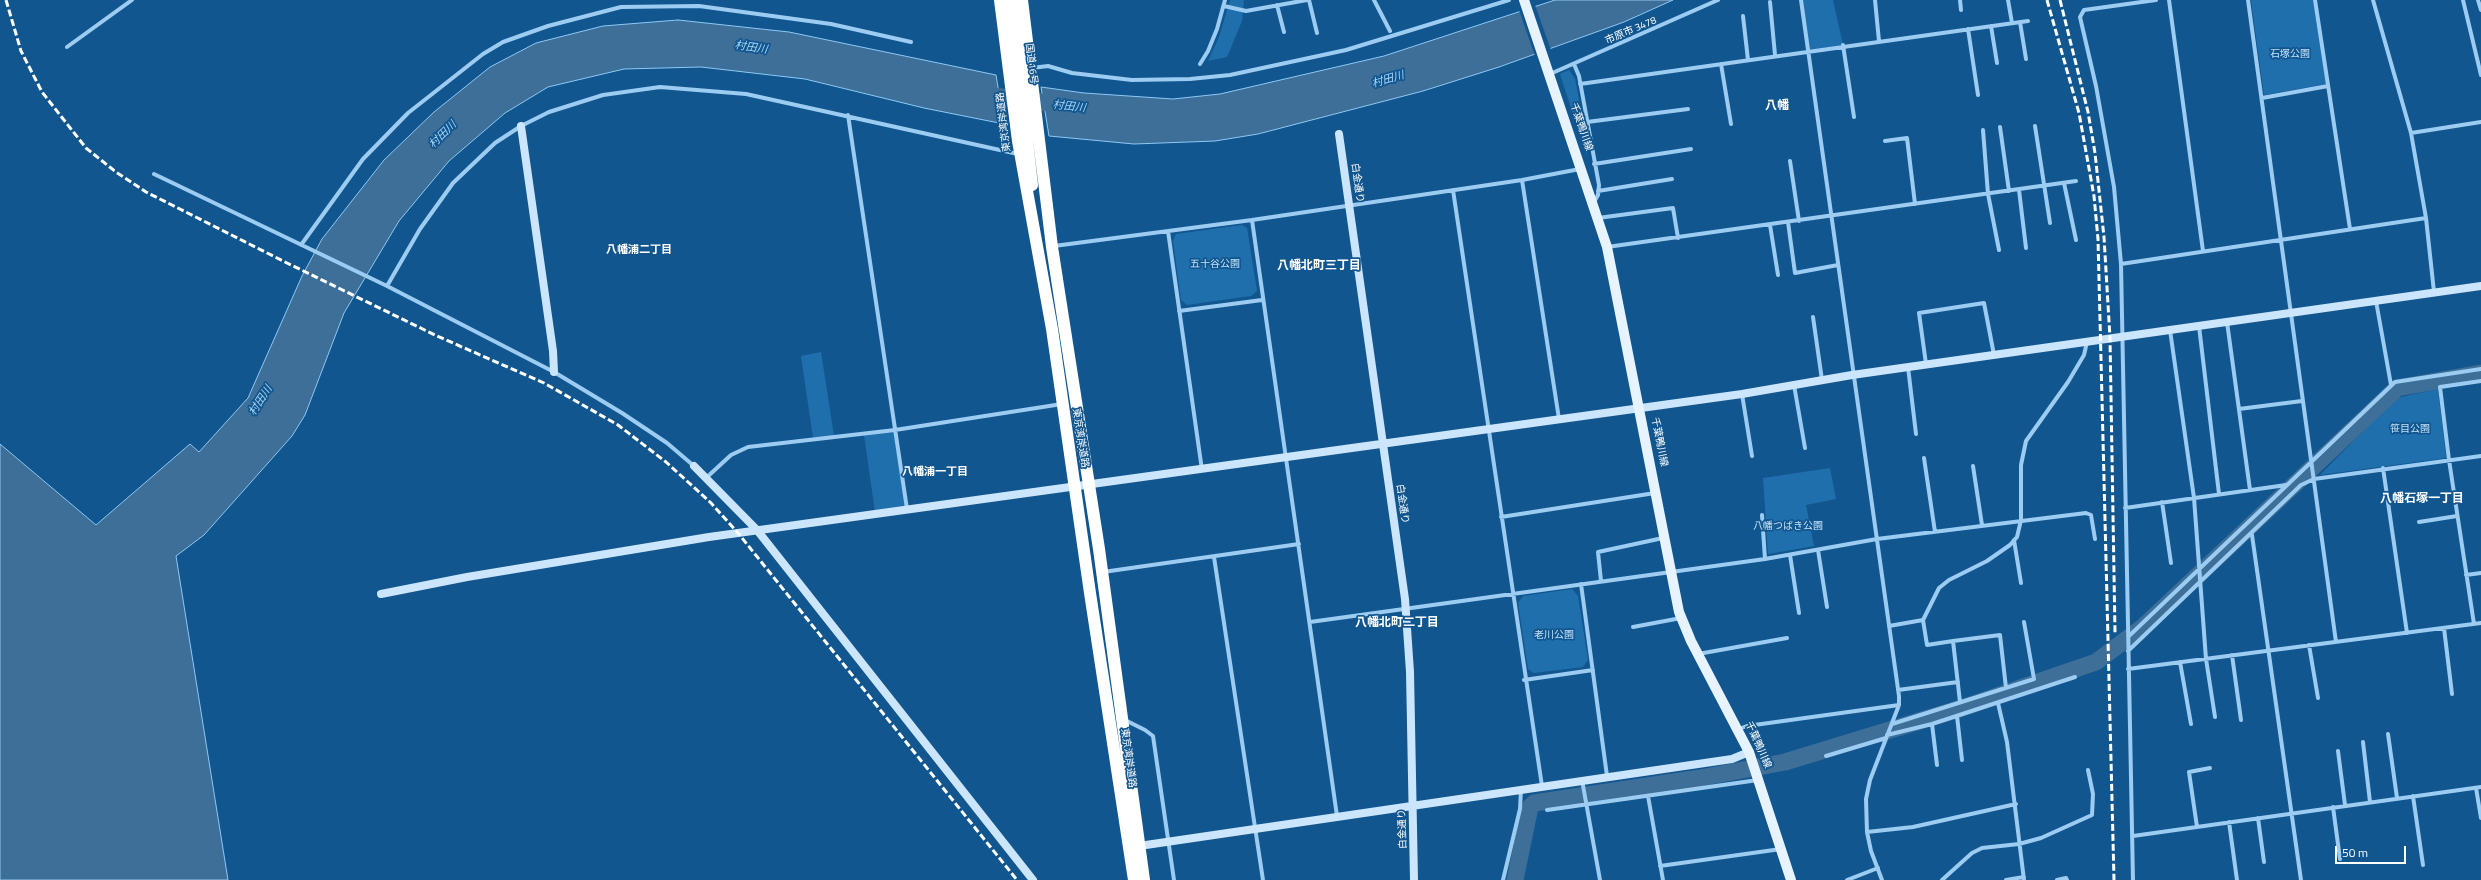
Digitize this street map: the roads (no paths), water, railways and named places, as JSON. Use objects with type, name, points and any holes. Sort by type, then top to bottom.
[{"type":"highway","name":"東京湾岸道路","points":[[1000,0],[1023,72],[1028,142],[1020,154],[1052,329],[1134,880]]},
{"type":"highway","name":"国道16号","points":[[1010,0],[1023,72]]},
{"type":"highway","name":"東京湾岸道路","points":[[1022,0],[1023,72],[1028,142],[1052,247],[1101,572],[1120,718],[1144,880]]},
{"type":"highway","points":[[1028,142],[1034,226]]},
{"type":"main road","name":"千葉鴨川線","points":[[1524,0],[1549,70],[1607,247],[1640,409],[1670,571],[1682,618],[1698,654],[1739,729],[1758,773],[1791,880]]},
{"type":"street","points":[[67,47],[132,0]]},
{"type":"street","points":[[1200,64],[1208,51],[1225,0]]},
{"type":"street","points":[[1224,6],[1246,11],[1306,0],[1317,33]]},
{"type":"street","points":[[1374,0],[1390,31]]},
{"type":"street","points":[[1023,72],[1048,66],[1072,73],[1132,80],[1190,79],[1230,75],[1346,50],[1509,0]]},
{"type":"street","name":"市原市 3478","points":[[1549,70],[1574,64],[1718,0]]},
{"type":"street","points":[[1802,0],[1852,375],[1898,690],[1899,705],[1870,780],[1866,799],[1867,832],[1882,880]]},
{"type":"street","points":[[1875,0],[1880,41]]},
{"type":"street","points":[[1960,0],[1961,10]]},
{"type":"street","points":[[2008,0],[2012,23]]},
{"type":"street","points":[[2133,880],[2121,264],[2114,187],[2096,86],[2080,17],[2084,10],[2156,0]]},
{"type":"street","points":[[2169,0],[2203,252]]},
{"type":"street","points":[[2248,0],[2281,240],[2289,313],[2314,479],[2336,642]]},
{"type":"street","points":[[2315,0],[2350,229]]},
{"type":"street","points":[[2372,0],[2411,133],[2426,218],[2434,293]]},
{"type":"street","points":[[2463,0],[2481,75]]},
{"type":"street","points":[[2478,0],[2481,10]]},
{"type":"street","points":[[1770,2],[1775,55]]},
{"type":"street","points":[[1277,5],[1284,32]]},
{"type":"street","points":[[301,245],[363,159],[408,113],[483,54],[503,42],[548,26],[621,7],[699,6],[831,24],[911,42]]},
{"type":"street","points":[[1743,16],[1748,60]]},
{"type":"street","points":[[1580,84],[1808,50],[2028,21]]},
{"type":"street","points":[[2020,22],[2026,59]]},
{"type":"street","points":[[1991,26],[1997,63]]},
{"type":"street","points":[[1968,29],[1978,95]]},
{"type":"street","points":[[1843,46],[1854,117]]},
{"type":"street","points":[[1574,64],[1580,84],[1599,185],[1593,203]]},
{"type":"street","points":[[1721,64],[1731,124]]},
{"type":"street","points":[[2262,98],[2328,86]]},
{"type":"street","points":[[387,286],[420,229],[453,184],[495,143],[521,126],[570,104],[596,96],[660,87],[746,94],[848,115],[1020,154]]},
{"type":"street","points":[[1587,122],[1688,109]]},
{"type":"street","points":[[848,115],[907,509]]},
{"type":"street","points":[[2411,133],[2481,122]]},
{"type":"street","points":[[521,126],[553,351],[554,372]]},
{"type":"street","points":[[2035,126],[2043,186],[2050,223]]},
{"type":"street","points":[[2000,127],[2009,191]]},
{"type":"street","points":[[1983,130],[1988,194],[1999,250]]},
{"type":"street","name":"白金通り","points":[[1339,134],[1406,608],[1413,805],[1414,880]]},
{"type":"street","points":[[1885,141],[1908,138],[1915,204]]},
{"type":"street","points":[[1594,164],[1691,149]]},
{"type":"street","points":[[1790,161],[1799,221]]},
{"type":"street","points":[[1052,247],[1252,220],[1522,180],[1582,169]]},
{"type":"street","points":[[154,174],[387,286],[554,372],[634,420],[667,443],[694,466],[757,530],[1033,880]]},
{"type":"street","points":[[1522,180],[1559,419]]},
{"type":"street","points":[[1598,191],[1672,180]]},
{"type":"street","points":[[1607,247],[2076,181]]},
{"type":"street","points":[[2064,183],[2076,240]]},
{"type":"street","points":[[1453,190],[1524,680],[1542,786]]},
{"type":"street","points":[[2019,190],[2026,248]]},
{"type":"street","points":[[1598,218],[1673,208],[1678,238]]},
{"type":"street","points":[[2121,264],[2426,218]]},
{"type":"street","points":[[1252,220],[1262,300],[1299,544],[1337,816]]},
{"type":"street","points":[[1788,222],[1795,273],[1838,265]]},
{"type":"street","points":[[1770,225],[1778,275]]},
{"type":"street","points":[[1168,231],[1202,470]]},
{"type":"street","points":[[381,594],[467,577],[757,530],[1075,488],[1559,419],[1640,409],[1926,364],[2481,286]]},
{"type":"street","points":[[1179,311],[1262,300]]},
{"type":"street","points":[[2376,301],[2390,386]]},
{"type":"street","points":[[1926,364],[1919,313],[1984,303],[1994,355]]},
{"type":"street","points":[[1813,317],[1822,380]]},
{"type":"street","points":[[2227,322],[2250,490]]},
{"type":"street","points":[[2199,326],[2219,494]]},
{"type":"street","points":[[2170,330],[2194,498],[2206,659],[2215,717]]},
{"type":"street","points":[[2021,583],[2014,540],[2021,520],[2021,465],[2026,441],[2068,382],[2084,355],[2087,342]]},
{"type":"street","points":[[1908,367],[1916,434]]},
{"type":"street","points":[[2129,636],[2395,382],[2481,368]]},
{"type":"street","points":[[2474,624],[2457,516],[2440,387],[2481,381]]},
{"type":"street","points":[[1794,385],[1805,448]]},
{"type":"street","points":[[1742,394],[1752,456]]},
{"type":"street","points":[[2239,409],[2302,401]]},
{"type":"street","points":[[706,478],[731,455],[748,447],[896,430],[1063,404]]},
{"type":"street","points":[[2128,651],[2201,583],[2301,485],[2314,479],[2384,468],[2481,456]]},
{"type":"street","points":[[1924,458],[1935,532]]},
{"type":"street","points":[[1973,466],[1982,526]]},
{"type":"street","points":[[2384,468],[2407,633]]},
{"type":"street","points":[[2126,508],[2286,485]]},
{"type":"street","points":[[1501,517],[1656,493]]},
{"type":"street","points":[[2162,502],[2171,562]]},
{"type":"street","points":[[1310,622],[1765,559],[1877,539],[2086,513],[2091,516],[2095,539]]},
{"type":"street","points":[[1762,515],[1765,559]]},
{"type":"street","points":[[2419,522],[2457,516]]},
{"type":"street","points":[[2252,534],[2301,880]]},
{"type":"street","points":[[1601,581],[1598,552],[1664,538]]},
{"type":"street","points":[[2006,688],[2000,635],[1927,645],[1923,620],[1939,588],[1949,580],[1987,561],[2014,540]]},
{"type":"street","points":[[1101,572],[1299,544]]},
{"type":"street","points":[[1818,550],[1827,607]]},
{"type":"street","points":[[1790,554],[1799,613]]},
{"type":"street","points":[[1214,557],[1263,880]]},
{"type":"street","points":[[2466,575],[2481,573]]},
{"type":"street","points":[[1581,584],[1608,776]]},
{"type":"street","points":[[1633,627],[1682,618]]},
{"type":"street","points":[[1889,626],[1923,620]]},
{"type":"street","points":[[1892,725],[2034,679],[2024,622]]},
{"type":"street","points":[[2128,669],[2481,623]]},
{"type":"street","points":[[2444,628],[2452,694]]},
{"type":"street","points":[[1698,654],[1787,638]]},
{"type":"street","points":[[1953,641],[1960,702]]},
{"type":"street","points":[[2309,645],[2318,698]]},
{"type":"street","points":[[2232,655],[2242,720]]},
{"type":"street","points":[[2180,662],[2191,724]]},
{"type":"street","points":[[1524,680],[1593,670]]},
{"type":"street","points":[[1826,756],[1887,736],[1958,716],[2074,677]]},
{"type":"street","points":[[1898,690],[1958,682]]},
{"type":"street","points":[[1998,703],[2008,742],[2024,879],[2006,880]]},
{"type":"street","points":[[1739,729],[1747,726],[1899,705]]},
{"type":"street","points":[[1958,716],[1962,760]]},
{"type":"street","points":[[1120,718],[1146,730],[1153,736],[1174,880]]},
{"type":"street","points":[[1932,724],[1938,764]]},
{"type":"street","points":[[2388,734],[2397,798]]},
{"type":"street","points":[[2363,742],[2370,802]]},
{"type":"street","points":[[2338,751],[2345,805]]},
{"type":"street","points":[[1139,846],[1732,759],[1749,752]]},
{"type":"street","points":[[2196,827],[2189,772],[2210,768]]},
{"type":"street","points":[[1942,880],[1972,853],[1982,848],[2019,844],[2041,838],[2092,815],[2093,794],[2088,770]]},
{"type":"street","points":[[1547,810],[1648,796],[1758,773]]},
{"type":"street","points":[[1582,780],[1588,805],[1600,880]]},
{"type":"street","points":[[2132,836],[2481,787]]},
{"type":"street","points":[[2476,788],[2481,818]]},
{"type":"street","points":[[1503,880],[1520,809],[1521,789]]},
{"type":"street","points":[[1648,796],[1663,880]]},
{"type":"street","points":[[2413,796],[2423,865]]},
{"type":"street","points":[[1867,832],[1913,827],[2016,804]]},
{"type":"street","points":[[2333,807],[2340,859]]},
{"type":"street","points":[[2258,818],[2264,862]]},
{"type":"street","points":[[2229,822],[2237,880]]},
{"type":"street","points":[[1660,866],[1781,849]]},
{"type":"street","points":[[1847,880],[1878,868]]},
{"type":"street","points":[[2057,880],[2066,878],[2067,880]]},
{"type":"water","points":[[1555,0],[1673,0],[1624,22],[1499,67],[1423,91],[1258,134],[1215,141],[1134,144],[1049,136],[1041,87],[1084,93],[1173,99],[1220,94],[1384,56]]},
{"type":"water","points":[[678,20],[789,32],[996,75],[1004,124],[924,108],[805,79],[701,67],[624,69],[548,87],[505,113],[449,161],[399,221],[344,313],[305,415],[292,436],[204,535],[176,556],[228,880],[0,880],[0,444],[96,525],[190,444],[199,452],[248,398],[302,276],[322,239],[384,160],[434,112],[490,67],[536,43],[603,26]]},
{"type":"waterway","name":"村田川","points":[[977,94],[1065,105]]},
{"type":"waterway","points":[[1515,880],[1530,807],[1534,803],[1700,778],[1785,762],[1962,708],[2096,662],[2144,626],[2397,388],[2481,373]]},
{"type":"railway","points":[[6,0],[21,51],[42,92],[86,148],[116,172],[146,192],[285,262],[437,336],[544,383],[618,425],[666,462],[711,503],[738,533],[1017,880]]},
{"type":"railway","points":[[2047,0],[2079,113],[2094,196],[2098,239],[2114,880]]},
{"type":"railway","points":[[2060,0],[2088,112],[2095,153],[2104,237],[2110,338],[2115,633]]},
{"type":"district","name":"八幡","points":[[1777,106]]},
{"type":"district","name":"八幡浦二丁目","points":[[639,250]]},
{"type":"district","name":"八幡北町三丁目","points":[[1319,266]]},
{"type":"district","name":"八幡浦一丁目","points":[[935,472]]},
{"type":"district","name":"八幡石塚一丁目","points":[[2422,499]]},
{"type":"district","name":"八幡北町二丁目","points":[[1397,623]]},
{"type":"park label","name":"石塚公園","points":[[2290,55]]},
{"type":"park label","name":"五十谷公園","points":[[1215,265]]},
{"type":"park label","name":"笹目公園","points":[[2410,430]]},
{"type":"park label","name":"八幡つばき公園","points":[[1788,527]]},
{"type":"park label","name":"老川公園","points":[[1554,636]]}]
